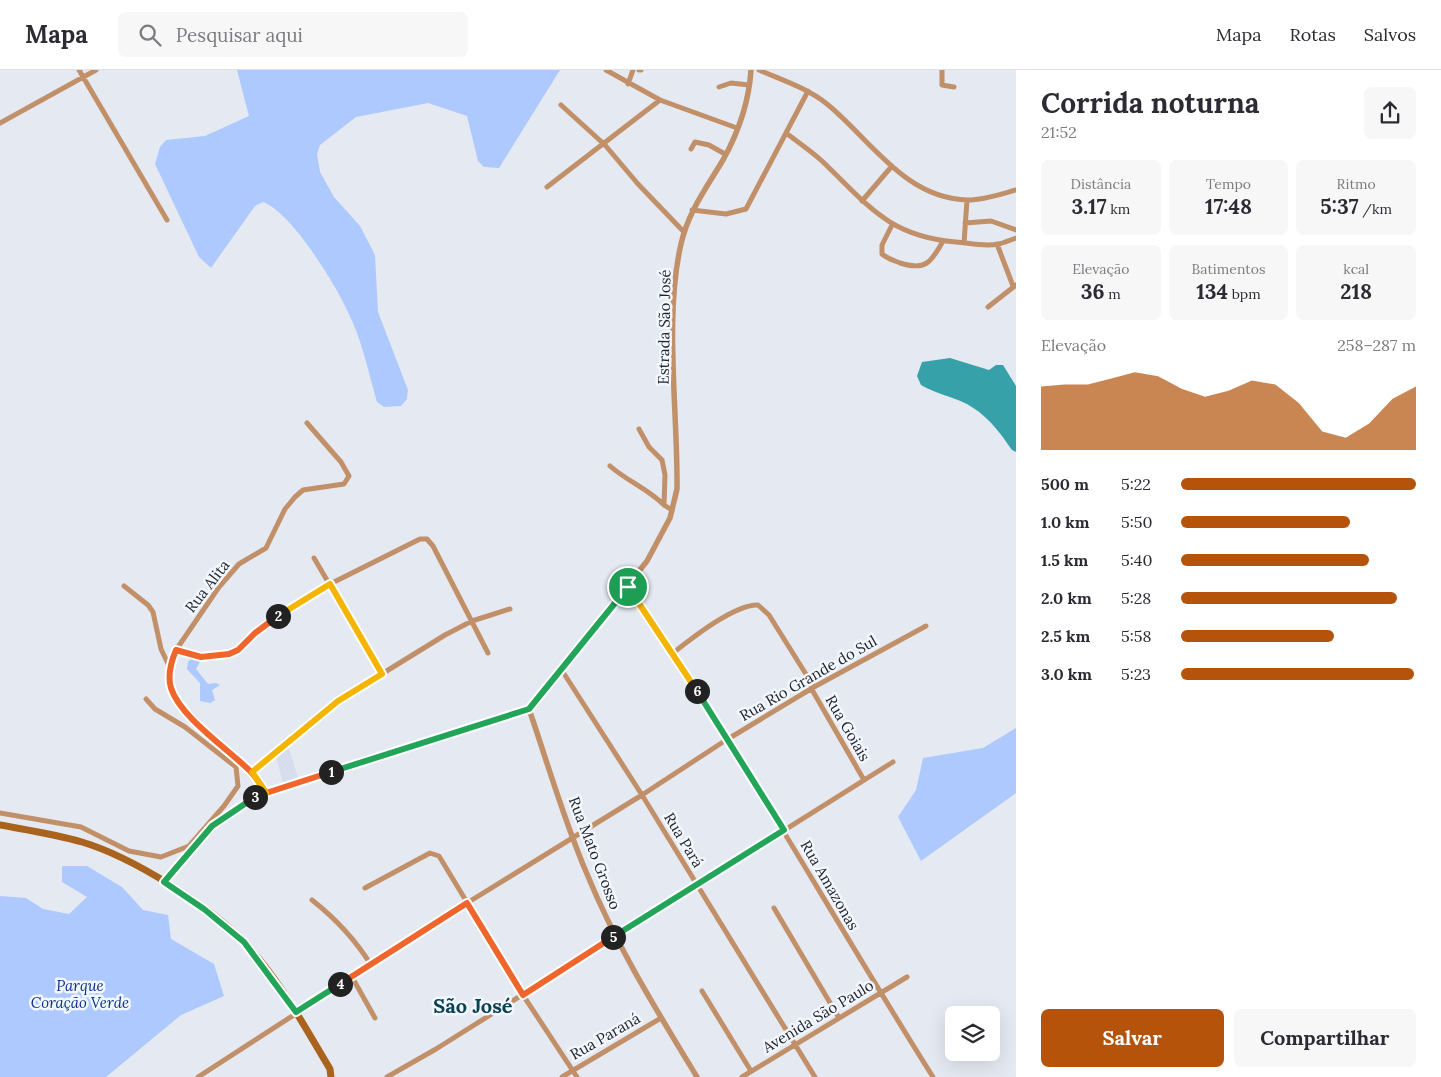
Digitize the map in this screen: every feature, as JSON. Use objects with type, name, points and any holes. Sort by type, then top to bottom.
[{"type":"main road","points":[[0,825],[83,842],[118,857],[164,882],[211,914],[244,942],[296,1012],[330,1073]]},
{"type":"street","points":[[79,70],[168,220]]},
{"type":"street","points":[[0,123],[96,70]]},
{"type":"street","points":[[606,70],[628,84],[660,100],[737,128]]},
{"type":"street","points":[[628,84],[633,70]]},
{"type":"street","name":"Estrada São José","points":[[529,709],[628,587],[655,547],[672,510],[677,489],[674,308],[678,262],[684,232],[692,210],[726,154],[737,128],[749,85],[751,70]]},
{"type":"street","points":[[759,70],[808,91],[827,104],[892,166],[920,187],[967,200],[1016,190]]},
{"type":"street","points":[[942,70],[942,85],[954,86]]},
{"type":"street","points":[[719,87],[731,83],[749,85]]},
{"type":"street","points":[[692,210],[726,214],[746,210],[808,91]]},
{"type":"street","points":[[547,187],[605,145],[660,100]]},
{"type":"street","points":[[561,105],[605,145],[638,184],[684,232]]},
{"type":"street","points":[[786,133],[820,159],[862,201],[892,225],[919,236],[943,242],[997,244],[1016,238]]},
{"type":"street","points":[[691,150],[696,142],[709,145],[726,154]]},
{"type":"street","points":[[862,201],[892,166]]},
{"type":"street","points":[[964,243],[967,200]]},
{"type":"street","points":[[965,223],[991,221],[1016,230]]},
{"type":"street","points":[[892,225],[882,249],[882,254],[890,260],[914,266],[923,265],[935,256],[943,242]]},
{"type":"street","points":[[988,307],[1015,285],[997,244]]},
{"type":"street","name":"Rua Alita","points":[[266,793],[252,772],[214,740],[178,702],[171,687],[170,668],[176,650],[228,575],[240,564],[266,548],[285,509],[295,497],[303,490],[344,484],[349,476],[341,462],[307,423]]},
{"type":"street","points":[[638,428],[649,447],[662,460],[665,475],[664,505]]},
{"type":"street","points":[[610,466],[626,480],[651,492],[672,510]]},
{"type":"street","points":[[176,650],[201,657],[229,654],[238,650],[255,633],[289,608],[330,584],[420,539],[430,541],[488,653]]},
{"type":"street","points":[[314,558],[382,674]]},
{"type":"street","points":[[124,586],[148,605],[152,612],[161,649],[170,668]]},
{"type":"street","name":"Rua Amazonas","points":[[628,587],[728,738],[880,994],[933,1077]]},
{"type":"street","name":"Rua Goiais","points":[[673,653],[743,608],[750,605],[762,606],[813,688],[864,780]]},
{"type":"street","points":[[252,772],[338,701],[472,621],[510,609]]},
{"type":"street","name":"Rua Rio Grande do Sul","points":[[198,1077],[296,1012],[573,836],[642,795],[728,738],[813,688],[926,626]]},
{"type":"street","name":"Rua Pará","points":[[561,669],[642,795],[815,1077]]},
{"type":"street","points":[[0,813],[81,827],[105,841],[129,851],[162,857],[189,846],[224,806],[238,786],[236,767],[185,727],[154,709],[146,699]]},
{"type":"street","points":[[164,882],[212,826],[243,804],[266,793],[529,709]]},
{"type":"street","name":"Rua Mato Grosso","points":[[529,709],[587,875],[615,935],[661,1018],[697,1077]]},
{"type":"street","points":[[387,1077],[523,995],[615,935],[893,762]]},
{"type":"street","points":[[365,888],[430,853],[439,856],[523,995],[577,1077]]},
{"type":"street","points":[[312,900],[336,919],[358,944],[371,965]]},
{"type":"street","points":[[774,908],[839,1018]]},
{"type":"street","points":[[352,977],[375,1018]]},
{"type":"street","name":"Avenida São Paulo","points":[[742,1077],[907,977]]},
{"type":"street","points":[[702,991],[751,1071]]},
{"type":"street","name":"Rua Paraná","points":[[562,1077],[661,1018]]},
{"type":"street","points":[[330,1073],[335,1077]]},
{"type":"shaded area","points":[[950,358],[989,370],[996,365],[1003,365],[1016,386],[1016,452],[1012,450],[989,420],[975,409],[921,385],[917,376],[922,362]]},
{"type":"shaded area","points":[[289,748],[298,778],[283,783],[275,753]]},
{"type":"green space","points":[[237,70],[560,70],[499,168],[484,167],[478,161],[467,116],[428,103],[356,117],[320,145],[317,154],[320,172],[334,197],[360,226],[375,255],[378,312],[408,390],[407,399],[401,406],[384,407],[377,402],[357,332],[341,298],[311,249],[286,219],[274,208],[263,202],[255,206],[211,268],[199,257],[155,164],[160,147],[166,140],[205,136],[249,116]]},
{"type":"green space","points":[[191,659],[201,660],[196,669],[208,684],[216,683],[220,685],[212,690],[215,700],[210,703],[200,701],[200,683],[187,669],[188,662]]},
{"type":"green space","points":[[1016,728],[1016,793],[921,861],[898,817],[916,790],[923,758],[983,748]]},
{"type":"green space","name":"Parque Coração Verde","points":[[62,866],[87,866],[122,887],[143,910],[168,915],[171,939],[214,964],[224,996],[181,1015],[106,1077],[0,1077],[0,896],[26,898],[43,909],[69,914],[87,897],[62,882]]},
{"type":"district","name":"São José","points":[[473,1005]]},
{"type":"route","points":[[628,587],[529,709],[266,793],[252,772],[214,740],[178,702],[171,687],[169,675],[176,650],[201,657],[229,654],[238,650],[255,633],[289,608],[330,584],[382,674],[338,701],[316,721],[269,756],[252,772],[266,793],[252,798],[212,826],[164,882],[204,909],[244,942],[296,1012],[467,903],[523,995],[615,935],[784,830],[728,738],[628,587]]}]
